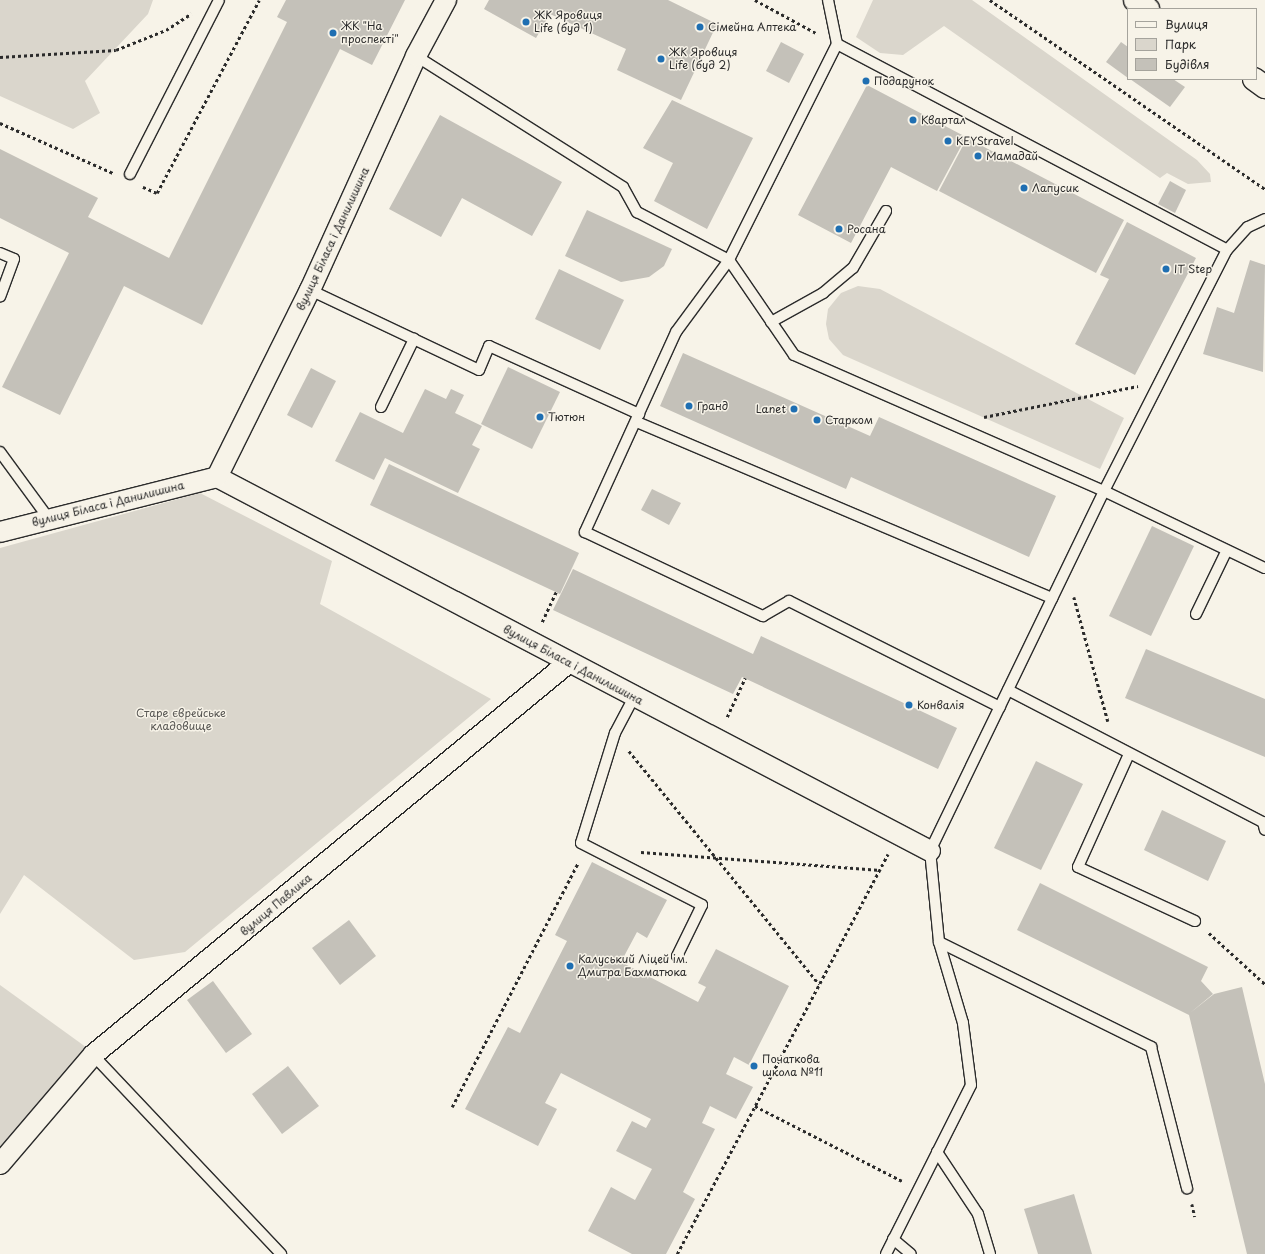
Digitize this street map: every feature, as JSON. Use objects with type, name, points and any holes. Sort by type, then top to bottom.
[{"type":"main road","points":[[1135,0],[1147,8]]},
{"type":"main road","points":[[1255,80],[1265,87]]},
{"type":"street","name":"вулиця Біласа і Данилишина","points":[[217,477],[310,290],[416,56],[446,0]]},
{"type":"street","name":"вулиця Біласа і Данилишина","points":[[0,532],[217,477],[568,663],[930,851]]},
{"type":"street","name":"вулиця Павлика","points":[[0,1164],[93,1056],[568,663]]},
{"type":"lane","points":[[130,174],[219,0]]},
{"type":"lane","points":[[828,0],[837,44],[728,260],[676,332],[638,418],[584,532],[763,616],[788,601],[1000,707]]},
{"type":"lane","points":[[837,44],[1227,250]]},
{"type":"lane","points":[[416,56],[623,187],[637,212],[728,260],[794,355],[1104,491],[1226,552],[1265,568]]},
{"type":"lane","points":[[771,322],[823,293],[853,268],[886,211]]},
{"type":"lane","points":[[886,1254],[971,1085],[964,1023],[939,942],[930,851],[1104,491],[1162,381],[1227,250],[1248,227],[1265,219]]},
{"type":"lane","points":[[0,253],[14,259],[0,297]]},
{"type":"lane","points":[[310,290],[479,370],[488,346],[638,418],[1052,598]]},
{"type":"lane","points":[[382,407],[414,339]]},
{"type":"lane","points":[[0,452],[49,519]]},
{"type":"lane","points":[[1196,614],[1226,552]]},
{"type":"lane","points":[[1008,690],[1115,747],[1263,822],[1265,830]]},
{"type":"lane","points":[[634,697],[615,733],[581,842],[586,847],[702,905],[677,956]]},
{"type":"lane","points":[[1129,754],[1078,867],[1195,921]]},
{"type":"lane","points":[[939,942],[1151,1047],[1188,1188]]},
{"type":"lane","points":[[93,1056],[281,1254]]},
{"type":"lane","points":[[937,1152],[978,1214],[990,1254]]},
{"type":"lane","points":[[893,1239],[911,1254]]},
{"type":"path","points":[[755,0],[837,44]]},
{"type":"path","points":[[990,0],[1265,189]]},
{"type":"path","points":[[0,57],[116,50],[166,30],[198,9]]},
{"type":"path","points":[[951,424],[1162,381]]},
{"type":"path","points":[[1067,569],[1115,747]]},
{"type":"path","points":[[532,644],[556,592]]},
{"type":"path","points":[[716,740],[745,678]]},
{"type":"path","points":[[615,733],[819,984]]},
{"type":"path","points":[[677,1254],[880,870],[897,834]]},
{"type":"path","points":[[452,1107],[586,847]]},
{"type":"path","points":[[634,851],[717,859],[880,870]]},
{"type":"path","points":[[1195,921],[1265,984]]},
{"type":"path","points":[[755,1106],[919,1189]]},
{"type":"green space","points":[[0,0],[153,0],[148,14],[85,81],[100,113],[73,129],[0,96]]},
{"type":"green space","points":[[873,0],[972,0],[1197,160],[1210,174],[1211,182],[1188,184],[1167,173],[1160,178],[944,26],[903,55],[880,53],[856,37]]},
{"type":"green space","points":[[858,286],[880,289],[1124,418],[1100,469],[843,355],[829,339],[826,324],[828,309],[841,293]]},
{"type":"green space","name":"Старе єврейське кладовище","points":[[200,493],[332,561],[320,604],[491,699],[185,952],[134,960],[24,875],[0,914],[0,548]]},
{"type":"green space","points":[[0,985],[90,1050],[0,1151]]},
{"type":"building","points":[[286,0],[405,0],[372,65],[340,49],[202,325],[124,286],[60,415],[2,387],[69,253],[0,218],[0,149],[98,198],[88,217],[169,258],[287,22],[277,17]]},
{"type":"building","name":"ЖК Яровиця Life (буд 2)","points":[[489,0],[668,0],[717,24],[681,100],[617,70],[626,49],[550,14],[536,38],[484,9]]},
{"type":"building","points":[[781,42],[804,54],[789,83],[766,71]]},
{"type":"building","points":[[1121,42],[1127,46],[1127,77],[1106,62]]},
{"type":"building","points":[[1131,80],[1174,80],[1185,87],[1170,107]]},
{"type":"building","points":[[867,85],[966,137],[937,191],[891,167],[851,243],[798,215]]},
{"type":"building","points":[[672,100],[753,138],[707,229],[654,201],[673,163],[643,148]]},
{"type":"building","points":[[440,115],[562,182],[532,236],[462,198],[441,237],[389,209]]},
{"type":"building","points":[[967,138],[1124,220],[1096,273],[939,191]]},
{"type":"building","points":[[1170,181],[1186,190],[1175,213],[1158,204]]},
{"type":"building","points":[[587,210],[672,249],[664,266],[649,277],[621,282],[565,256]]},
{"type":"building","points":[[1127,222],[1196,258],[1135,375],[1075,344],[1109,279],[1100,275]]},
{"type":"building","points":[[1250,260],[1265,265],[1263,372],[1203,354],[1217,307],[1234,313]]},
{"type":"building","points":[[559,269],[624,300],[600,350],[535,319]]},
{"type":"building","points":[[683,353],[870,436],[879,417],[1056,496],[1029,557],[851,477],[846,489],[660,406]]},
{"type":"building","points":[[508,367],[560,392],[532,449],[481,424]]},
{"type":"building","points":[[311,368],[336,381],[312,428],[287,415]]},
{"type":"building","points":[[425,389],[446,399],[451,389],[464,395],[455,413],[482,426],[472,445],[480,449],[458,493],[385,458],[374,480],[335,461],[360,412],[403,433]]},
{"type":"building","points":[[389,464],[579,553],[560,594],[370,505]]},
{"type":"building","points":[[652,489],[681,503],[669,525],[641,510]]},
{"type":"building","points":[[1152,526],[1194,546],[1151,636],[1109,616]]},
{"type":"building","points":[[573,569],[753,654],[761,636],[957,728],[938,769],[742,677],[733,694],[553,610]]},
{"type":"building","points":[[1146,649],[1265,699],[1265,757],[1125,698]]},
{"type":"building","points":[[1036,761],[1083,784],[1041,870],[994,848]]},
{"type":"building","points":[[1162,810],[1226,841],[1208,881],[1144,850]]},
{"type":"building","points":[[592,862],[667,900],[647,938],[637,932],[621,962],[698,1002],[706,987],[698,983],[716,949],[789,986],[749,1065],[734,1057],[726,1074],[753,1087],[736,1119],[710,1106],[702,1123],[715,1129],[683,1192],[695,1199],[666,1254],[632,1254],[588,1231],[611,1187],[635,1200],[652,1169],[616,1151],[632,1121],[646,1128],[651,1119],[561,1073],[545,1103],[557,1109],[538,1146],[465,1109],[508,1027],[520,1033],[567,941],[555,935]]},
{"type":"building","points":[[1040,883],[1208,967],[1201,981],[1213,994],[1190,1013],[1214,994],[1242,987],[1265,1084],[1265,1254],[1247,1254],[1189,1015],[1017,930]]},
{"type":"building","points":[[349,920],[376,956],[340,985],[312,948]]},
{"type":"building","points":[[213,981],[252,1034],[226,1053],[187,1000]]},
{"type":"building","points":[[288,1066],[319,1106],[282,1134],[252,1094]]},
{"type":"building","points":[[1074,1194],[1092,1254],[1038,1254],[1024,1209]]},
{"type":"place","name":"ЖК Яровиця Life (буд 1)","points":[[526,22]]},
{"type":"place","name":"Сімейна Аптека","points":[[700,27]]},
{"type":"place","name":"ЖК \"На проспекті\"","points":[[333,33]]},
{"type":"place","name":"ЖК Яровиця Life (буд 2)","points":[[661,59]]},
{"type":"place","name":"Подарунок","points":[[866,81]]},
{"type":"place","name":"Квартал","points":[[913,120]]},
{"type":"place","name":"KEYStravel","points":[[948,141]]},
{"type":"place","name":"Мамадай","points":[[978,156]]},
{"type":"place","name":"Лапусик","points":[[1024,188]]},
{"type":"place","name":"Росана","points":[[839,229]]},
{"type":"place","name":"IT Step","points":[[1166,269]]},
{"type":"place","name":"Гранд","points":[[689,406]]},
{"type":"place","name":"Lanet","points":[[794,409]]},
{"type":"place","name":"Тютюн","points":[[540,417]]},
{"type":"place","name":"Старком","points":[[817,420]]},
{"type":"place","name":"Конвалія","points":[[909,705]]},
{"type":"place","name":"Калуський Ліцей ім. Дмитра Бахматюка","points":[[570,966]]},
{"type":"place","name":"Початкова школа №11","points":[[754,1066]]}]
